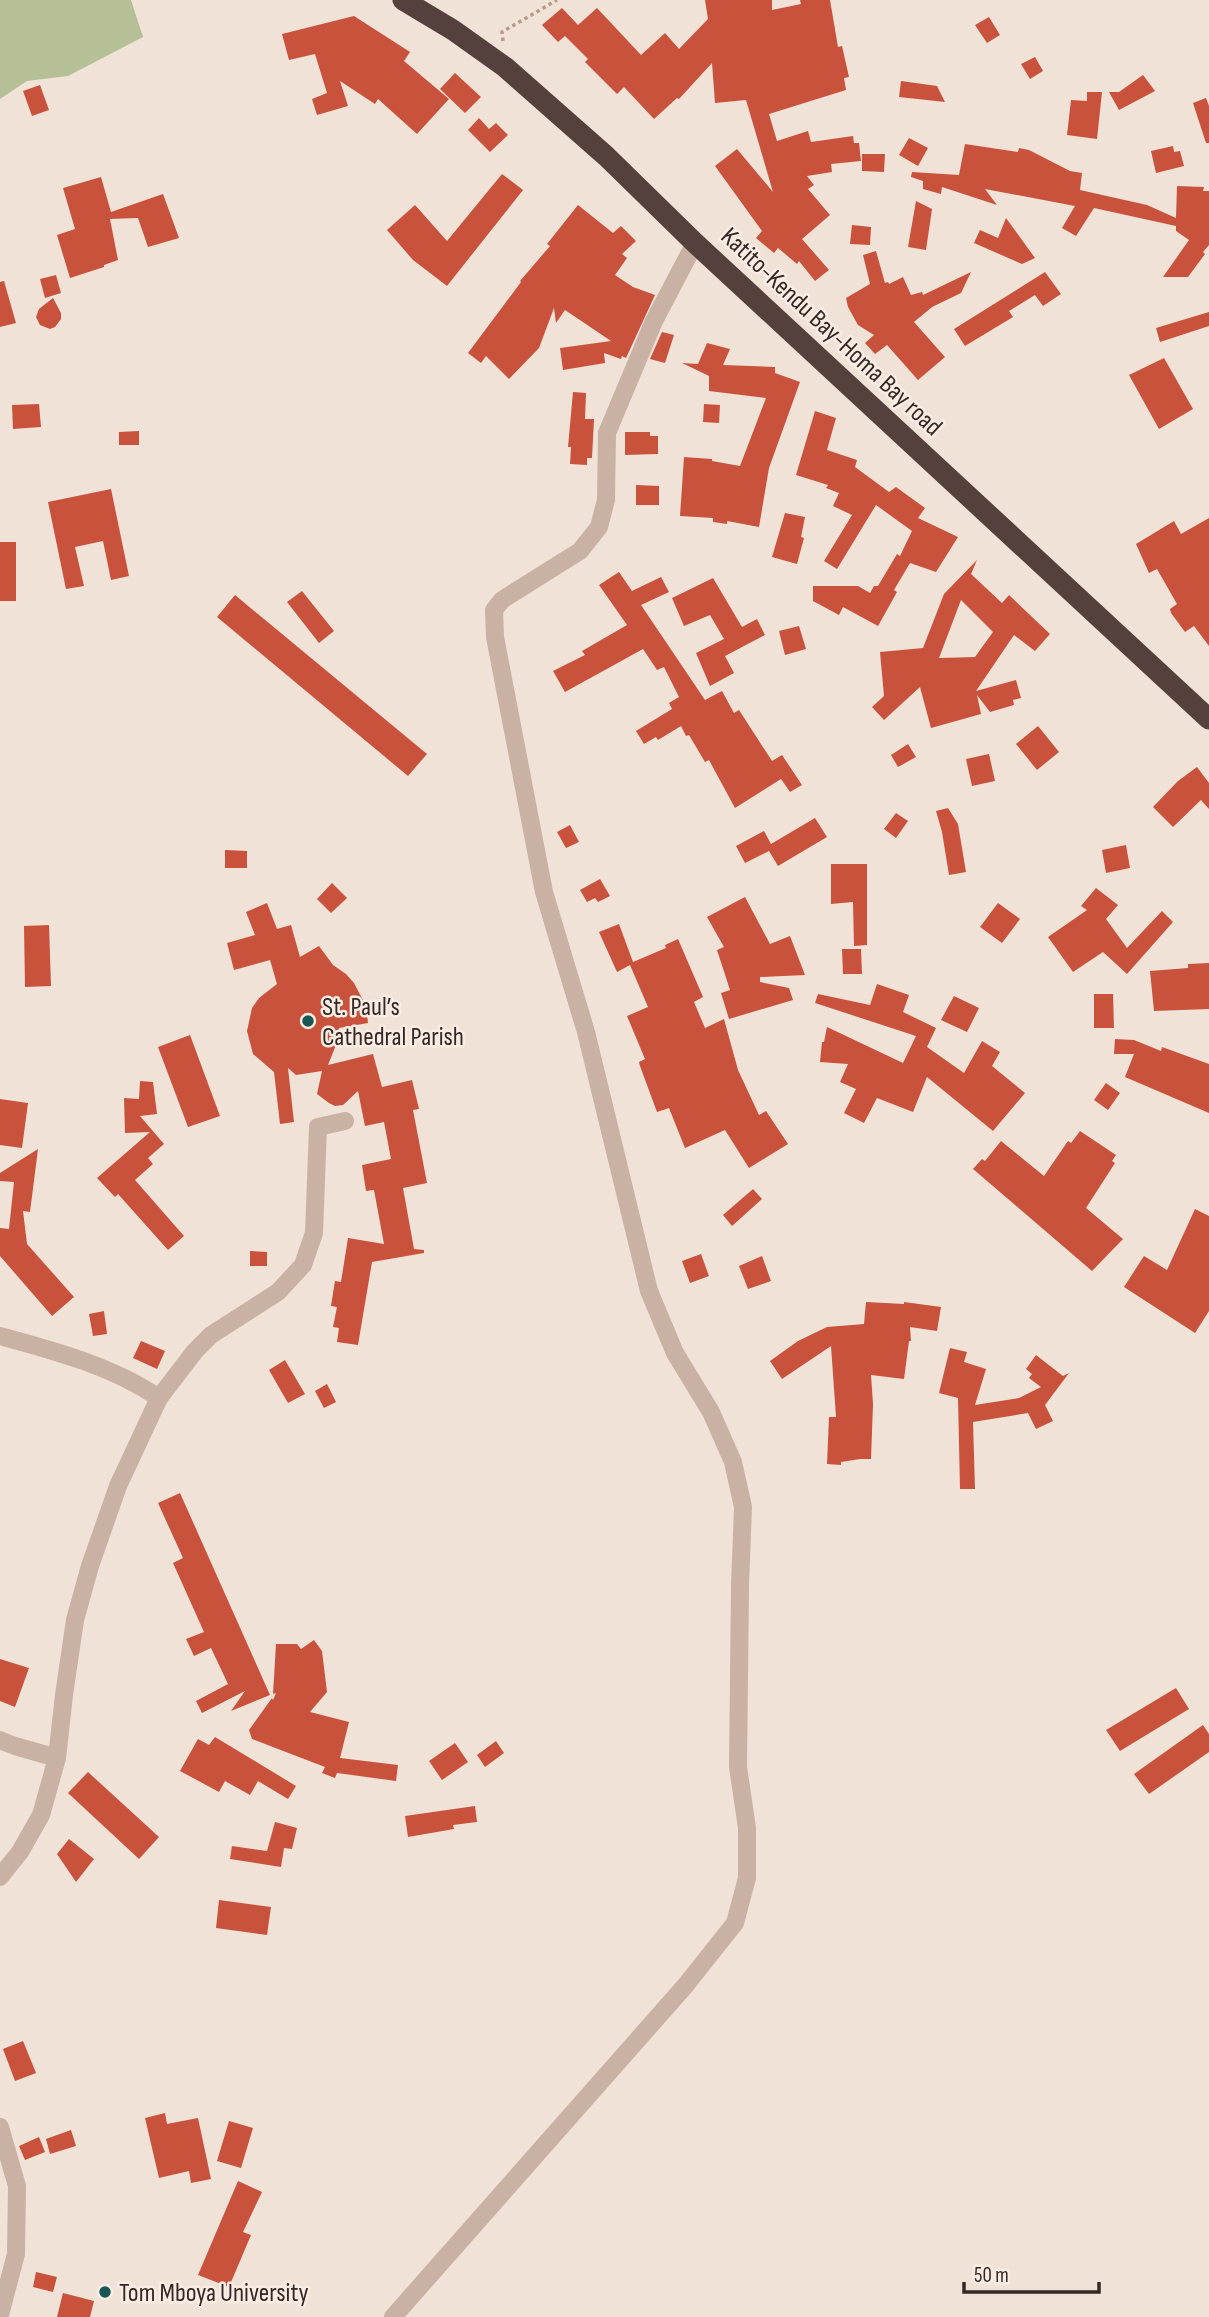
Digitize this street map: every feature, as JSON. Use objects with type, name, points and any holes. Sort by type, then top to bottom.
[{"type":"highway","name":"Katito-Kendu Bay-Homa Bay road","points":[[403,0],[453,30],[505,67],[606,156],[695,243],[1209,719]]},
{"type":"street","points":[[393,2317],[685,1986],[735,1923],[747,1878],[747,1828],[738,1767],[743,1507],[733,1462],[711,1412],[675,1353],[649,1291],[586,1032],[544,892],[495,637],[494,610],[502,600],[580,551],[599,527],[606,500],[607,433],[654,321],[695,243]]},
{"type":"street","points":[[0,1877],[20,1852],[41,1815],[57,1758],[75,1620],[118,1486],[159,1398],[195,1351],[211,1335],[278,1292],[303,1265],[314,1233],[318,1127],[345,1121]]},
{"type":"street","points":[[0,1336],[100,1367],[137,1383],[159,1398]]},
{"type":"street","points":[[0,1740],[57,1758]]},
{"type":"street","points":[[0,2127],[17,2186],[16,2254],[0,2315]]},
{"type":"path","points":[[505,67],[502,32],[557,0]]},
{"type":"green space","points":[[0,0],[131,0],[143,37],[68,76],[27,81],[0,99]]},
{"type":"building","points":[[705,0],[772,0],[772,10],[801,4],[800,0],[830,0],[838,47],[842,46],[849,77],[844,78],[846,90],[769,114],[777,141],[808,131],[811,142],[853,136],[854,143],[859,143],[861,161],[831,164],[832,172],[807,176],[814,185],[808,189],[830,215],[802,239],[829,270],[815,281],[799,261],[797,264],[778,248],[774,253],[756,238],[762,231],[715,166],[737,149],[773,192],[746,100],[715,103],[712,63],[679,99],[654,119],[624,87],[617,94],[585,62],[588,59],[565,36],[558,42],[542,25],[562,8],[578,25],[597,8],[641,55],[665,33],[679,49],[708,19]]},
{"type":"building","points":[[354,16],[410,52],[404,61],[449,99],[417,134],[378,99],[375,104],[340,81],[348,106],[317,115],[312,99],[327,93],[315,54],[289,60],[282,34]]},
{"type":"building","points":[[989,17],[1000,35],[987,43],[975,25]]},
{"type":"building","points":[[1035,57],[1043,71],[1030,79],[1021,64]]},
{"type":"building","points":[[455,73],[481,97],[465,113],[440,89]]},
{"type":"building","points":[[1143,75],[1155,91],[1119,110],[1109,92],[1119,92]]},
{"type":"building","points":[[901,81],[937,86],[945,102],[899,97]]},
{"type":"building","points":[[40,85],[49,110],[32,116],[23,91]]},
{"type":"building","points":[[1087,92],[1102,92],[1097,139],[1067,135],[1071,100],[1087,101]]},
{"type":"building","points":[[1206,98],[1209,106],[1209,143],[1206,143],[1193,103]]},
{"type":"building","points":[[479,118],[489,129],[496,123],[508,135],[490,152],[468,130]]},
{"type":"building","points":[[909,138],[928,148],[918,166],[899,155]]},
{"type":"building","points":[[965,144],[1018,152],[1019,148],[1029,150],[1070,171],[1082,173],[1080,190],[1147,205],[1176,218],[1177,186],[1204,187],[1203,191],[1209,191],[1209,245],[1188,277],[1163,277],[1189,240],[1176,231],[1176,226],[1094,208],[1076,236],[1062,228],[1075,206],[985,189],[997,205],[942,187],[941,194],[923,189],[923,181],[911,177],[912,172],[959,175]]},
{"type":"building","points":[[1173,146],[1174,152],[1180,151],[1184,166],[1156,173],[1151,151]]},
{"type":"building","points":[[862,154],[885,154],[884,172],[862,171]]},
{"type":"building","points":[[502,174],[523,190],[447,286],[413,260],[387,230],[415,205],[447,241]]},
{"type":"building","points":[[101,177],[111,212],[163,194],[179,238],[148,247],[138,218],[110,219],[118,260],[70,278],[57,235],[75,229],[63,188]]},
{"type":"building","points":[[916,201],[932,209],[926,250],[908,247]]},
{"type":"building","points":[[578,205],[613,233],[621,226],[636,241],[622,254],[627,258],[615,275],[633,287],[655,295],[626,358],[604,353],[605,363],[563,370],[560,348],[611,341],[565,310],[556,323],[554,308],[539,348],[509,379],[486,356],[481,363],[468,353]]},
{"type":"building","points":[[1006,218],[1035,258],[1022,264],[974,243],[980,230],[998,238]]},
{"type":"building","points":[[852,225],[871,227],[870,245],[850,244]]},
{"type":"building","points":[[876,251],[885,283],[889,284],[903,277],[911,295],[922,292],[923,295],[971,272],[961,293],[932,307],[914,322],[945,357],[918,380],[887,345],[875,354],[865,343],[874,335],[858,325],[848,307],[846,298],[870,284],[863,255]]},
{"type":"building","points":[[1045,272],[1061,294],[1043,306],[1035,295],[1009,311],[1013,317],[965,346],[954,329]]},
{"type":"building","points":[[56,275],[61,293],[45,298],[40,279]]},
{"type":"building","points":[[4,281],[16,323],[0,327],[0,282]]},
{"type":"building","points":[[53,298],[61,313],[61,319],[50,329],[40,325],[36,317],[39,309]]},
{"type":"building","points":[[1209,312],[1209,326],[1160,342],[1156,328]]},
{"type":"building","points":[[662,332],[674,335],[665,363],[650,359]]},
{"type":"building","points":[[707,343],[730,349],[723,365],[775,367],[775,373],[800,382],[769,468],[759,527],[727,521],[727,524],[713,522],[713,518],[680,516],[684,457],[712,459],[740,466],[766,398],[709,391],[709,376],[682,363],[698,364]]},
{"type":"building","points":[[1164,358],[1193,409],[1159,429],[1129,375]]},
{"type":"building","points":[[573,392],[586,393],[585,419],[594,419],[592,458],[587,458],[587,465],[570,464],[571,447],[568,447]]},
{"type":"building","points":[[39,404],[41,427],[13,429],[12,405]]},
{"type":"building","points":[[704,404],[720,405],[719,423],[703,422]]},
{"type":"building","points":[[815,411],[836,418],[827,450],[857,460],[855,467],[889,492],[896,487],[925,508],[918,518],[958,537],[936,572],[910,563],[878,626],[843,607],[839,615],[813,601],[813,586],[858,586],[870,593],[874,586],[878,586],[897,554],[900,556],[912,531],[876,505],[837,569],[824,561],[852,515],[833,506],[839,493],[826,488],[828,485],[796,475]]},
{"type":"building","points":[[139,431],[139,445],[119,445],[119,432]]},
{"type":"building","points":[[625,432],[650,432],[650,436],[658,436],[658,454],[625,455]]},
{"type":"building","points":[[636,485],[659,486],[659,505],[636,505]]},
{"type":"building","points":[[111,489],[129,576],[111,580],[103,541],[75,547],[84,586],[66,589],[48,502]]},
{"type":"building","points":[[785,513],[805,517],[801,537],[804,538],[797,564],[772,557]]},
{"type":"building","points":[[1209,518],[1209,646],[1194,626],[1185,632],[1171,613],[1170,609],[1177,604],[1157,569],[1149,573],[1136,544],[1174,521],[1181,534]]},
{"type":"building","points":[[0,542],[16,542],[16,601],[0,601]]},
{"type":"building","points":[[977,560],[971,574],[1002,603],[1009,595],[1050,634],[1035,651],[1014,635],[976,691],[1016,680],[1021,698],[1013,700],[1014,705],[990,712],[977,695],[981,714],[931,728],[920,687],[884,720],[872,707],[884,696],[880,652],[923,648],[944,594]],"holes":[[[961,600],[993,632],[975,657],[939,658]]]},
{"type":"building","points":[[619,572],[632,591],[661,577],[669,592],[641,605],[705,700],[722,691],[734,713],[739,710],[772,761],[782,755],[802,785],[790,792],[781,779],[735,808],[709,760],[705,762],[681,726],[658,740],[656,737],[644,744],[636,731],[672,709],[669,703],[679,697],[664,667],[657,670],[643,649],[565,692],[553,671],[585,655],[582,651],[627,625],[599,585]]},
{"type":"building","points":[[713,578],[742,627],[757,619],[765,635],[725,656],[734,673],[710,686],[696,653],[724,639],[710,615],[684,626],[672,598]]},
{"type":"building","points":[[302,591],[334,631],[319,643],[287,602]]},
{"type":"building","points":[[235,595],[427,754],[408,776],[217,617]]},
{"type":"building","points":[[799,626],[806,649],[785,655],[779,631]]},
{"type":"building","points":[[1038,726],[1059,752],[1037,770],[1016,744]]},
{"type":"building","points":[[908,744],[916,757],[898,767],[891,755]]},
{"type":"building","points":[[989,754],[995,781],[972,786],[966,759]]},
{"type":"building","points":[[1197,767],[1209,783],[1209,809],[1201,800],[1173,827],[1153,807],[1178,781]]},
{"type":"building","points":[[948,808],[958,824],[966,872],[949,875],[936,811]]},
{"type":"building","points":[[896,813],[908,821],[896,838],[884,829]]},
{"type":"building","points":[[815,818],[827,837],[778,866],[769,851],[745,863],[736,846],[764,831],[771,844]]},
{"type":"building","points":[[570,825],[579,842],[566,848],[557,832]]},
{"type":"building","points":[[1126,845],[1130,868],[1106,873],[1102,850]]},
{"type":"building","points":[[225,850],[247,851],[247,868],[225,868]]},
{"type":"building","points":[[831,864],[867,864],[867,945],[854,946],[853,902],[831,904]]},
{"type":"building","points":[[600,879],[610,896],[598,902],[595,898],[587,902],[580,890]]},
{"type":"building","points":[[332,883],[347,898],[331,913],[317,899]]},
{"type":"building","points":[[1096,888],[1118,905],[1106,919],[1127,948],[1162,911],[1173,922],[1127,974],[1103,952],[1073,972],[1048,937],[1087,910],[1081,906]]},
{"type":"building","points":[[745,897],[770,944],[790,936],[805,975],[760,977],[760,982],[789,988],[793,1000],[729,1019],[721,993],[730,990],[717,950],[724,947],[707,917]]},
{"type":"building","points":[[267,903],[277,929],[291,925],[300,957],[319,946],[333,965],[354,983],[366,1006],[368,1023],[339,1028],[338,1040],[328,1065],[373,1054],[382,1087],[412,1080],[419,1109],[413,1110],[427,1183],[403,1188],[414,1249],[424,1250],[424,1253],[372,1262],[358,1345],[337,1342],[339,1328],[333,1327],[337,1307],[331,1306],[335,1281],[341,1282],[348,1238],[384,1244],[374,1190],[366,1191],[362,1165],[391,1159],[384,1122],[365,1126],[358,1091],[343,1105],[335,1106],[317,1094],[322,1071],[296,1075],[288,1068],[294,1122],[280,1124],[274,1072],[253,1054],[247,1031],[252,1008],[259,998],[277,984],[270,960],[234,970],[227,943],[255,935],[246,912]]},
{"type":"building","points":[[998,903],[1020,919],[1002,943],[980,927]]},
{"type":"building","points":[[619,924],[633,962],[666,948],[665,945],[678,939],[703,997],[694,1002],[705,1028],[724,1019],[738,1070],[759,1115],[766,1111],[788,1144],[749,1168],[725,1130],[685,1148],[669,1108],[657,1112],[639,1062],[645,1059],[627,1016],[648,1007],[630,965],[617,972],[599,932]]},
{"type":"building","points":[[49,925],[51,986],[25,987],[24,926]]},
{"type":"building","points":[[842,949],[861,949],[862,974],[843,974]]},
{"type":"building","points":[[1209,963],[1209,1009],[1154,1011],[1150,971],[1188,968],[1188,964]]},
{"type":"building","points":[[877,984],[909,995],[903,1012],[936,1028],[927,1047],[964,1073],[982,1041],[1000,1052],[992,1066],[1025,1093],[993,1131],[927,1077],[913,1112],[877,1098],[864,1123],[844,1113],[856,1089],[840,1082],[848,1064],[820,1062],[827,1027],[903,1063],[916,1036],[815,1003],[818,994],[870,1005]]},
{"type":"building","points":[[1094,994],[1113,994],[1114,1028],[1094,1028]]},
{"type":"building","points":[[954,996],[979,1008],[967,1032],[941,1020]]},
{"type":"building","points":[[190,1035],[220,1116],[188,1127],[158,1047]]},
{"type":"building","points":[[1115,1039],[1134,1040],[1161,1051],[1162,1047],[1209,1064],[1209,1113],[1125,1077],[1134,1054],[1114,1054]]},
{"type":"building","points":[[140,1081],[153,1082],[157,1114],[140,1116],[164,1144],[148,1158],[153,1164],[135,1180],[184,1236],[168,1250],[118,1194],[115,1197],[97,1178],[150,1132],[125,1133],[124,1098],[139,1099]]},
{"type":"building","points":[[1106,1083],[1120,1093],[1108,1110],[1094,1100]]},
{"type":"building","points":[[0,1099],[28,1103],[22,1148],[0,1145]]},
{"type":"building","points":[[1080,1131],[1116,1155],[1112,1161],[1115,1163],[1086,1208],[1123,1239],[1092,1271],[973,1169],[982,1159],[985,1161],[1001,1141],[1044,1176],[1068,1141],[1071,1143]]},
{"type":"building","points":[[38,1149],[30,1212],[23,1211],[27,1244],[74,1297],[52,1316],[0,1256],[0,1228],[9,1229],[14,1182],[0,1181],[0,1173]]},
{"type":"building","points":[[753,1189],[762,1199],[732,1226],[723,1215]]},
{"type":"building","points":[[1195,1209],[1209,1216],[1209,1311],[1195,1333],[1124,1287],[1144,1256],[1167,1270]]},
{"type":"building","points":[[250,1251],[267,1252],[267,1266],[250,1266]]},
{"type":"building","points":[[701,1254],[709,1276],[690,1283],[682,1261]]},
{"type":"building","points":[[762,1256],[771,1281],[748,1289],[739,1266]]},
{"type":"building","points":[[866,1302],[904,1302],[941,1307],[937,1331],[910,1327],[911,1341],[904,1379],[871,1375],[871,1459],[841,1462],[841,1465],[827,1464],[829,1417],[836,1417],[831,1346],[782,1379],[770,1361],[798,1341],[827,1327],[864,1324]]},
{"type":"building","points":[[104,1311],[107,1334],[93,1336],[89,1314]]},
{"type":"building","points":[[141,1341],[165,1351],[157,1369],[133,1358]]},
{"type":"building","points":[[950,1348],[967,1352],[964,1362],[986,1369],[975,1405],[1019,1398],[1041,1387],[1029,1378],[1032,1374],[1026,1369],[1036,1355],[1063,1376],[1069,1373],[1045,1405],[1053,1421],[1036,1429],[1028,1413],[973,1422],[975,1489],[960,1489],[958,1398],[939,1393]]},
{"type":"building","points":[[285,1360],[305,1394],[288,1403],[269,1370]]},
{"type":"building","points":[[327,1384],[336,1402],[324,1408],[315,1391]]},
{"type":"building","points":[[180,1493],[270,1695],[231,1711],[245,1691],[202,1713],[196,1701],[228,1684],[211,1648],[194,1656],[186,1639],[204,1632],[173,1563],[183,1558],[158,1503]]},
{"type":"building","points":[[314,1640],[322,1651],[327,1692],[310,1712],[349,1722],[340,1758],[398,1765],[396,1781],[337,1773],[335,1778],[322,1773],[325,1767],[252,1739],[249,1730],[276,1693],[273,1694],[276,1644],[297,1644],[301,1649]]},
{"type":"building","points":[[0,1659],[29,1668],[15,1707],[0,1701]]},
{"type":"building","points":[[1176,1688],[1189,1709],[1120,1751],[1106,1730]]},
{"type":"building","points":[[1203,1725],[1209,1734],[1209,1752],[1149,1794],[1134,1774]]},
{"type":"building","points":[[215,1737],[296,1786],[288,1799],[258,1781],[250,1795],[225,1781],[219,1792],[180,1771],[198,1739],[209,1745]]},
{"type":"building","points":[[496,1741],[504,1753],[485,1767],[477,1755]]},
{"type":"building","points":[[455,1743],[468,1762],[442,1780],[429,1761]]},
{"type":"building","points":[[88,1772],[159,1837],[139,1859],[68,1793]]},
{"type":"building","points":[[475,1806],[477,1822],[453,1825],[454,1829],[408,1837],[405,1816]]},
{"type":"building","points":[[275,1822],[297,1828],[292,1849],[284,1848],[281,1867],[230,1859],[232,1846],[267,1851]]},
{"type":"building","points":[[69,1839],[94,1859],[76,1882],[57,1854]]},
{"type":"building","points":[[219,1900],[271,1907],[267,1935],[216,1928]]},
{"type":"building","points":[[23,2041],[36,2073],[15,2081],[3,2049]]},
{"type":"building","points":[[165,2113],[167,2124],[198,2118],[211,2179],[191,2183],[189,2171],[159,2178],[145,2118]]},
{"type":"building","points":[[229,2121],[253,2128],[241,2168],[217,2161]]},
{"type":"building","points":[[71,2130],[76,2146],[50,2154],[46,2139]]},
{"type":"building","points":[[39,2137],[45,2152],[25,2160],[19,2146]]},
{"type":"building","points":[[238,2181],[262,2192],[243,2232],[251,2235],[229,2287],[198,2275]]},
{"type":"building","points":[[36,2272],[57,2277],[53,2292],[33,2287]]},
{"type":"building","points":[[63,2293],[94,2301],[90,2317],[57,2317]]},
{"type":"place","name":"St. Paul’s Cathedral Parish","points":[[308,1021]]},
{"type":"place","name":"Tom Mboya University","points":[[105,2292]]}]
